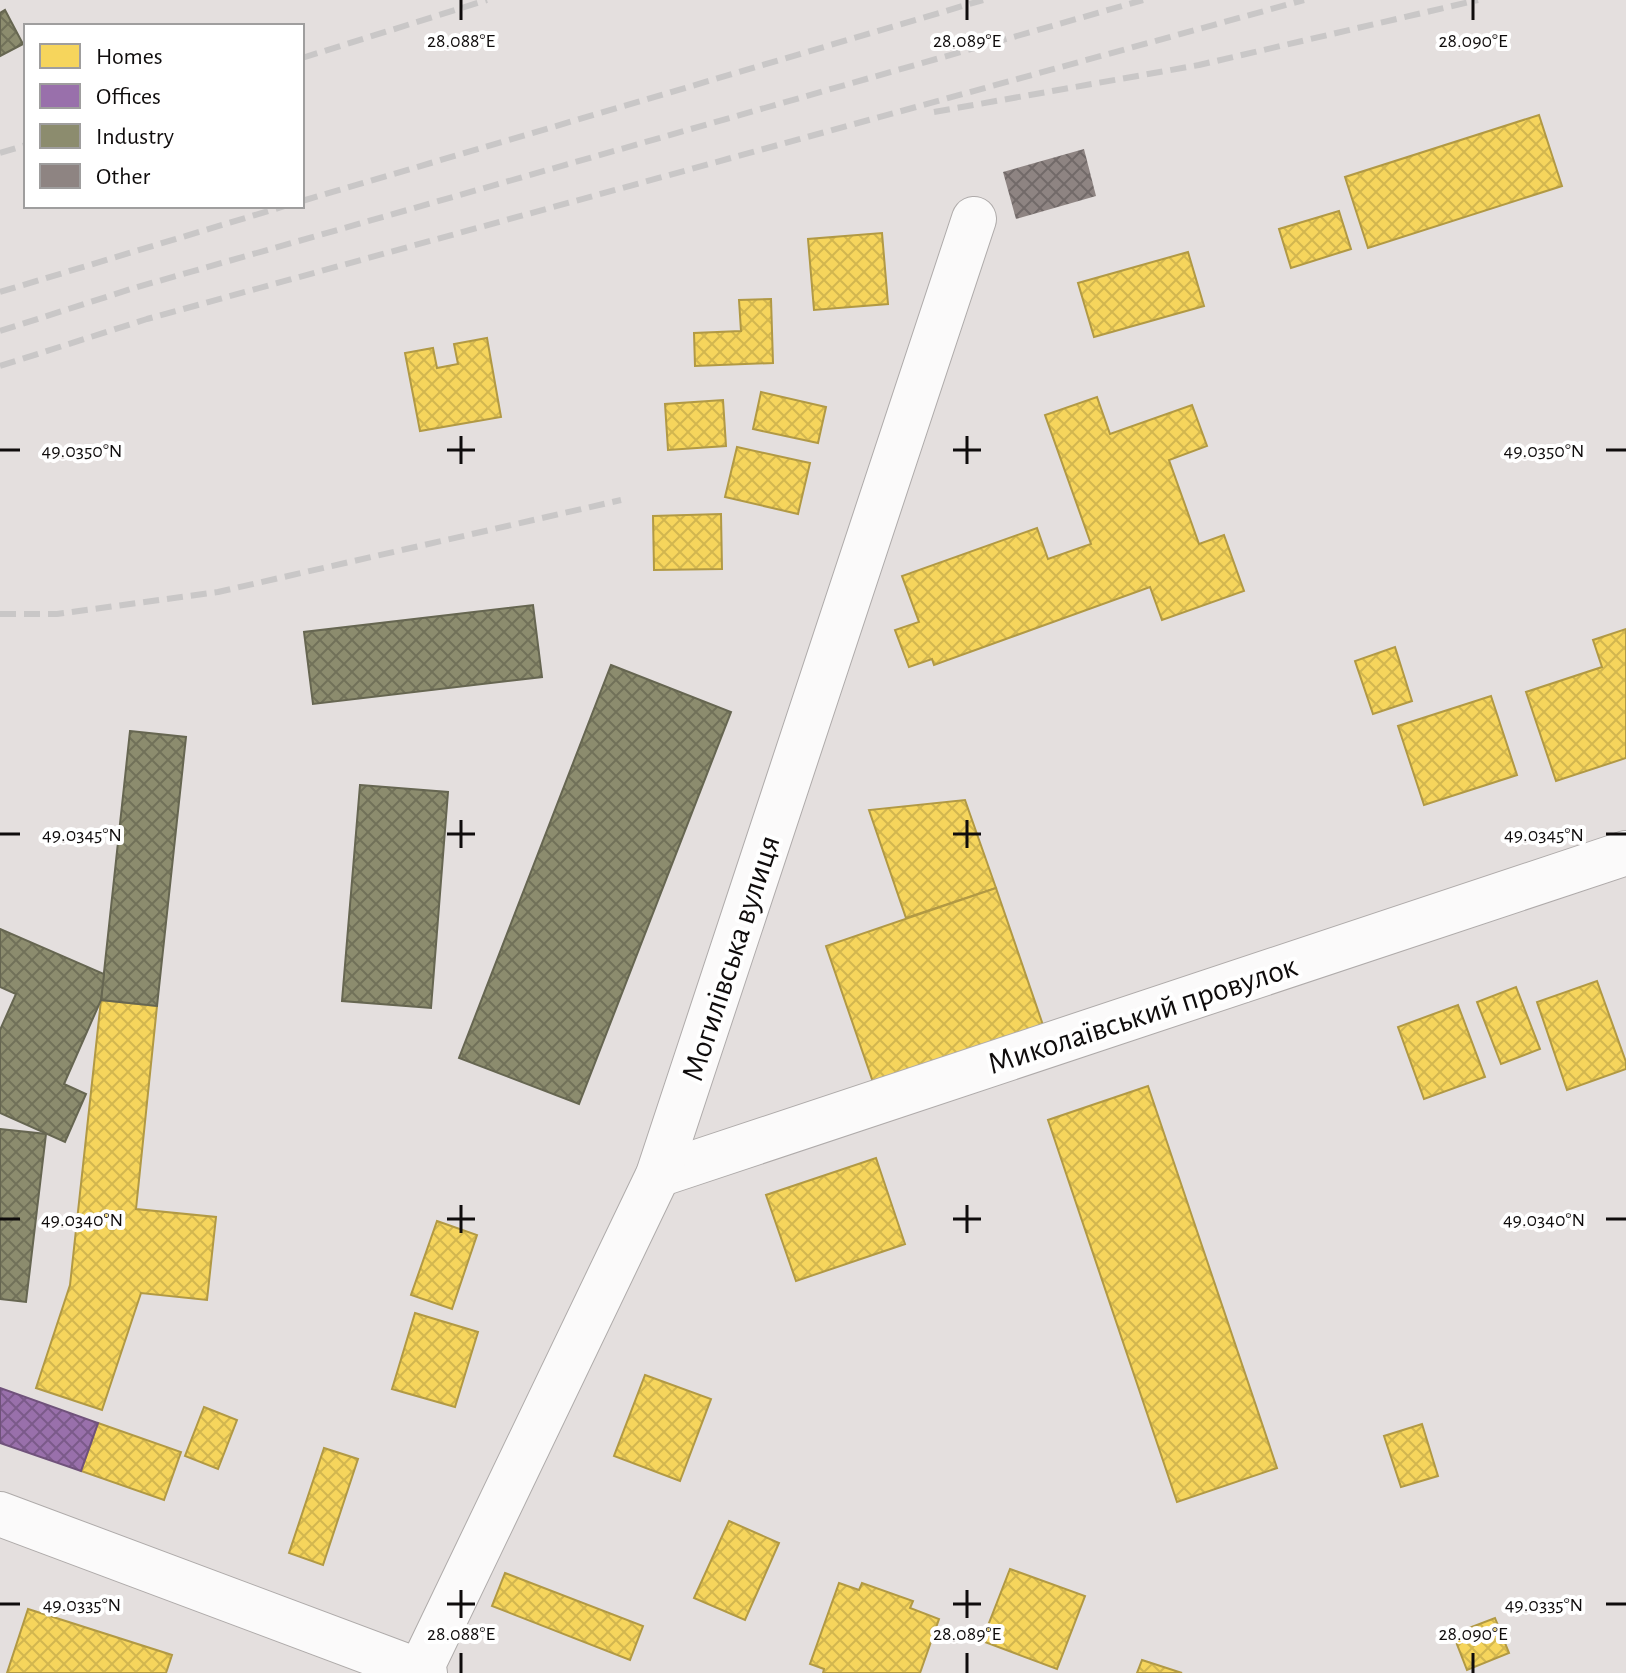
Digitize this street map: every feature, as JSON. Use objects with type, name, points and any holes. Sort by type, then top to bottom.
[{"type":"street","name":"Могилівська вулиця","points":[[422,1672],[658,1175],[974,219]]},
{"type":"street","name":"Миколаївський провулок","points":[[658,1175],[1626,853]]},
{"type":"street","points":[[0,1514],[422,1672]]},
{"type":"building: Homes","points":[[1539,115],[1562,186],[1368,248],[1345,177]]},
{"type":"building: Homes","points":[[1339,211],[1351,249],[1291,268],[1279,229]]},
{"type":"building: Homes","points":[[882,233],[888,304],[814,310],[808,239]]},
{"type":"building: Homes","points":[[1188,252],[1204,306],[1094,337],[1078,283]]},
{"type":"building: Homes","points":[[771,299],[773,363],[695,366],[694,333],[741,331],[739,300]]},
{"type":"building: Homes","points":[[487,338],[501,417],[420,431],[405,353],[433,348],[437,368],[458,364],[454,344]]},
{"type":"building: Homes","points":[[761,392],[826,407],[818,443],[753,429]]},
{"type":"building: Homes","points":[[1097,397],[1110,434],[1192,405],[1207,446],[1169,460],[1199,544],[1224,535],[1244,591],[1162,620],[1150,587],[934,665],[932,659],[909,667],[895,630],[919,622],[902,576],[1037,528],[1048,559],[1091,544],[1045,415]]},
{"type":"building: Homes","points":[[723,400],[726,446],[668,450],[665,404]]},
{"type":"building: Homes","points":[[737,447],[810,463],[798,514],[725,497]]},
{"type":"building: Homes","points":[[721,514],[722,569],[654,570],[653,516]]},
{"type":"building: Homes","points":[[1626,629],[1626,758],[1556,781],[1526,692],[1602,667],[1593,640]]},
{"type":"building: Homes","points":[[1395,647],[1412,701],[1373,714],[1355,661]]},
{"type":"building: Homes","points":[[1491,696],[1517,775],[1424,805],[1398,726]]},
{"type":"building: Homes","points":[[965,800],[996,888],[906,918],[869,810]]},
{"type":"building: Homes","points":[[996,888],[1044,1028],[874,1085],[826,946]]},
{"type":"building: Homes","points":[[1597,981],[1626,1069],[1567,1090],[1537,1002]]},
{"type":"building: Homes","points":[[1516,987],[1540,1049],[1501,1064],[1477,1002]]},
{"type":"building: Homes","points":[[101,1000],[157,1006],[136,1209],[216,1217],[207,1300],[141,1293],[102,1410],[36,1388],[70,1285]]},
{"type":"building: Homes","points":[[1458,1005],[1485,1077],[1424,1099],[1398,1027]]},
{"type":"building: Homes","points":[[1148,1086],[1277,1468],[1177,1502],[1048,1120]]},
{"type":"building: Homes","points":[[876,1158],[905,1244],[796,1281],[766,1195]]},
{"type":"building: Homes","points":[[437,1221],[477,1235],[452,1309],[411,1295]]},
{"type":"building: Homes","points":[[415,1313],[478,1332],[455,1407],[392,1389]]},
{"type":"building: Homes","points":[[645,1375],[711,1399],[680,1481],[614,1456]]},
{"type":"building: Homes","points":[[204,1407],[237,1420],[218,1469],[185,1456]]},
{"type":"building: Homes","points":[[98,1423],[181,1452],[164,1500],[81,1471]]},
{"type":"building: Homes","points":[[1422,1424],[1438,1476],[1401,1487],[1384,1436]]},
{"type":"building: Homes","points":[[324,1448],[358,1459],[323,1565],[289,1553]]},
{"type":"building: Homes","points":[[729,1521],[779,1543],[745,1620],[694,1598]]},
{"type":"building: Homes","points":[[1010,1569],[1085,1596],[1057,1669],[982,1641]]},
{"type":"building: Homes","points":[[505,1573],[643,1626],[630,1660],[492,1606]]},
{"type":"building: Homes","points":[[839,1583],[859,1590],[862,1583],[913,1601],[910,1608],[939,1619],[920,1673],[823,1673],[824,1669],[810,1664]]},
{"type":"building: Homes","points":[[28,1609],[172,1655],[166,1673],[7,1673]]},
{"type":"building: Homes","points":[[1495,1618],[1509,1653],[1467,1670],[1453,1634]]},
{"type":"building: Homes","points":[[1142,1660],[1182,1673],[1137,1673]]},
{"type":"building: Offices","points":[[0,1388],[98,1423],[81,1471],[0,1443]]},
{"type":"building: Industry","points":[[5,10],[23,44],[0,56],[0,13]]},
{"type":"building: Industry","points":[[533,605],[542,677],[313,704],[304,632]]},
{"type":"building: Industry","points":[[611,665],[731,712],[579,1104],[459,1058]]},
{"type":"building: Industry","points":[[130,731],[186,737],[157,1006],[101,1000]]},
{"type":"building: Industry","points":[[360,785],[448,792],[431,1008],[342,1001]]},
{"type":"building: Industry","points":[[0,929],[104,974],[101,1000],[64,1084],[86,1094],[65,1142],[0,1113],[0,1030],[16,994],[0,987]]},
{"type":"building: Industry","points":[[0,1129],[46,1134],[26,1302],[0,1299]]},
{"type":"building: Other","points":[[1084,149],[1096,196],[1016,219],[1003,172]]},
{"type":"railway","points":[[304,57],[487,0]]},
{"type":"railway","points":[[304,200],[983,0]]},
{"type":"railway","points":[[0,331],[134,288],[1143,0]]},
{"type":"railway","points":[[0,366],[147,319],[1304,0]]},
{"type":"railway","points":[[934,112],[1199,65],[1478,0]]},
{"type":"railway","points":[[0,153],[24,146]]},
{"type":"railway","points":[[0,292],[278,208]]},
{"type":"railway","points":[[0,614],[57,614],[218,592],[621,500]]}]
